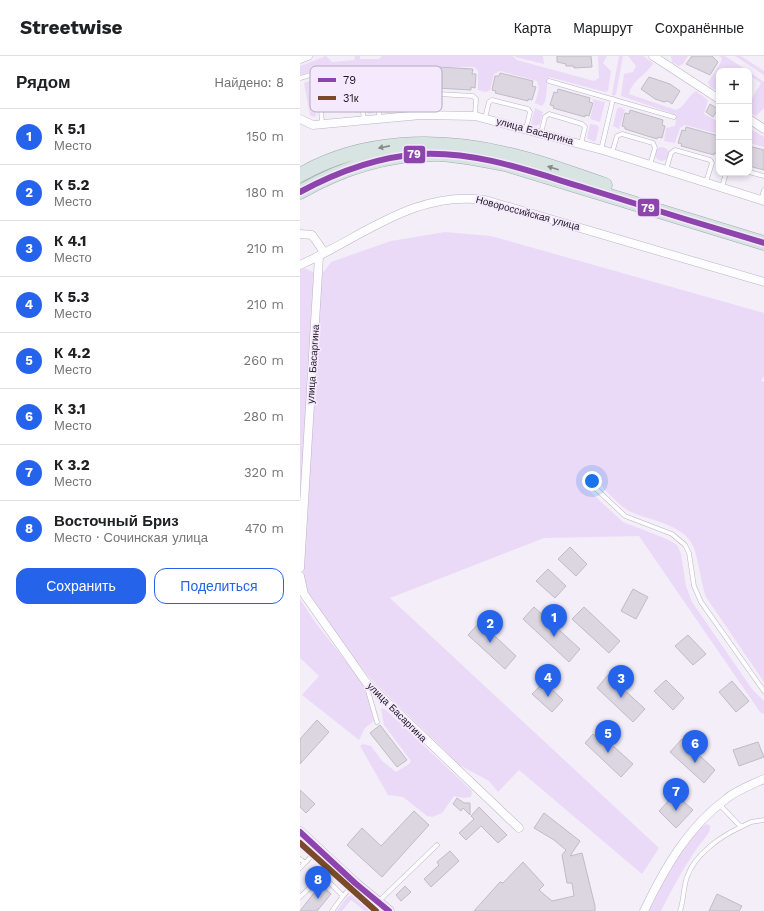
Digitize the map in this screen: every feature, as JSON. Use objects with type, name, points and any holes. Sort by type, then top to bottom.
[{"type":"highway","points":[[300,175],[326,163],[391,145],[420,143],[470,147],[508,154],[718,221],[764,234]]},
{"type":"highway","points":[[300,192],[350,168],[392,157],[437,154],[465,156],[506,164],[764,243]]},
{"type":"street","points":[[300,59],[308,56]]},
{"type":"street","points":[[653,56],[716,97]]},
{"type":"street","name":"улица Басаргина","points":[[300,119],[313,125],[322,125],[380,118],[434,114],[475,116],[541,132],[612,153],[762,201]]},
{"type":"street","points":[[752,121],[764,129]]},
{"type":"street","name":"Новороссийская улица","points":[[300,266],[384,221],[430,202],[468,197],[486,200],[764,282]]},
{"type":"street","points":[[300,234],[312,236],[322,254]]},
{"type":"street","name":"улица Басаргина","points":[[300,568],[322,254]]},
{"type":"street","name":"улица Басаргина","points":[[300,576],[304,594],[366,682],[519,828]]},
{"type":"street","points":[[644,911],[672,857],[704,818],[719,804],[735,793],[764,779]]},
{"type":"street","points":[[300,832],[355,883],[389,911]]},
{"type":"lane","points":[[300,78],[310,75]]},
{"type":"lane","points":[[549,81],[674,117]]},
{"type":"lane","points":[[442,94],[474,96],[476,99],[475,116]]},
{"type":"lane","points":[[601,150],[613,99]]},
{"type":"lane","points":[[485,118],[489,102],[492,100],[528,109],[530,112],[526,129]]},
{"type":"lane","points":[[321,112],[322,125]]},
{"type":"lane","points":[[363,112],[364,120]]},
{"type":"lane","points":[[379,112],[380,118]]},
{"type":"lane","points":[[541,132],[545,117],[549,114],[582,124],[585,127],[581,144]]},
{"type":"lane","points":[[612,153],[617,136],[622,134],[652,143],[655,148],[650,165]]},
{"type":"lane","points":[[666,170],[671,153],[675,150],[710,160],[712,163],[706,182]]},
{"type":"lane","points":[[752,173],[764,176]]},
{"type":"lane","points":[[722,187],[725,176]]},
{"type":"lane","points":[[762,201],[764,190]]},
{"type":"lane","points":[[592,485],[625,516],[672,534],[685,545],[694,586],[701,602],[764,691]]},
{"type":"lane","points":[[366,682],[377,722]]},
{"type":"lane","points":[[719,804],[741,827]]},
{"type":"lane","points":[[680,911],[686,878],[694,863],[720,840],[741,827],[751,822],[764,820]]},
{"type":"lane","points":[[378,902],[437,845]]},
{"type":"lane","points":[[300,868],[318,848]]},
{"type":"lane","points":[[300,859],[305,863]]},
{"type":"lane","points":[[300,898],[320,878],[327,880],[343,896]]},
{"type":"lane","points":[[332,911],[355,883]]},
{"type":"shaded area","points":[[326,56],[332,62],[354,60],[355,56],[360,56],[360,59],[379,59],[382,56],[512,56],[517,60],[594,81],[599,78],[598,56],[607,56],[603,63],[611,71],[608,91],[605,92],[549,77],[546,96],[542,106],[535,103],[539,88],[537,81],[500,71],[494,74],[490,90],[486,92],[478,90],[478,71],[474,67],[310,66],[310,72],[300,75],[300,66]]},
{"type":"shaded area","points":[[543,56],[544,64],[515,57]]},
{"type":"shaded area","points":[[619,56],[623,56],[616,94],[613,96],[612,94]]},
{"type":"shaded area","points":[[628,56],[643,56],[653,63],[636,81],[629,94],[676,110],[679,109],[696,91],[708,100],[704,114],[716,120],[716,133],[685,125],[680,128],[675,143],[664,141],[666,128],[675,126],[677,115],[621,96],[624,74],[633,72],[636,66]]},
{"type":"shaded area","points":[[671,56],[688,56],[683,64],[679,66],[672,62]]},
{"type":"shaded area","points":[[719,56],[725,56],[743,68],[717,68],[722,58]]},
{"type":"shaded area","points":[[735,56],[741,56],[764,71],[764,75]]},
{"type":"shaded area","points":[[716,70],[716,90],[710,87],[708,82]]},
{"type":"shaded area","points":[[752,74],[764,82],[764,108],[756,116],[752,114],[752,98],[761,83],[752,77]]},
{"type":"shaded area","points":[[310,82],[310,112],[315,112],[316,116],[314,117],[310,115],[304,83]]},
{"type":"shaded area","points":[[592,99],[605,102],[600,122],[590,119],[594,103]]},
{"type":"shaded area","points":[[620,107],[625,110],[619,129],[613,126],[617,109]]},
{"type":"shaded area","points":[[535,108],[543,112],[540,124],[536,126],[531,124]]},
{"type":"shaded area","points":[[590,124],[597,125],[599,127],[596,140],[594,142],[587,138]]},
{"type":"shaded area","points":[[752,130],[764,137],[764,147],[752,144]]},
{"type":"shaded area","points":[[662,147],[667,149],[669,154],[667,159],[662,161],[657,159],[655,154],[657,149]]},
{"type":"shaded area","points":[[445,232],[491,236],[764,313],[764,376],[761,381],[764,382],[764,682],[706,597],[695,552],[688,539],[674,528],[629,511],[616,501],[595,479],[588,479],[585,481],[585,487],[623,522],[667,539],[677,545],[681,554],[686,586],[692,602],[752,689],[764,701],[764,714],[760,712],[639,536],[544,538],[390,598],[659,848],[642,874],[519,770],[498,792],[489,781],[461,766],[370,678],[318,614],[306,592],[301,577],[301,548],[319,278],[331,262],[391,241]]},
{"type":"shaded area","points":[[304,268],[313,272],[316,277],[300,513],[300,269]]},
{"type":"shaded area","points":[[300,599],[315,622],[363,683],[374,721],[365,728],[359,740],[302,695],[319,676],[300,658]]},
{"type":"shaded area","points":[[381,708],[385,709],[472,791],[471,797],[463,798],[454,796],[442,813],[432,817],[427,816],[403,797],[388,795],[360,746],[363,744],[371,746],[382,761],[396,772],[409,764],[411,761],[384,725]]},
{"type":"shaded area","points":[[707,824],[710,826],[708,833],[684,868],[661,911],[649,911],[666,877],[682,850],[699,829]]},
{"type":"shaded area","points":[[358,891],[376,906],[372,910],[365,911],[351,900],[342,911],[337,911],[347,897]]},
{"type":"building","points":[[557,56],[591,56],[592,67],[574,68],[574,66],[566,66],[566,64],[557,62]]},
{"type":"building","points":[[692,56],[712,56],[718,62],[710,75],[686,64]]},
{"type":"building","points":[[442,67],[473,69],[472,74],[476,74],[475,88],[471,87],[471,90],[442,88]]},
{"type":"building","points":[[500,73],[533,81],[532,86],[536,87],[532,100],[528,99],[528,101],[495,93],[496,91],[492,90],[495,76],[499,76]]},
{"type":"building","points":[[649,77],[670,84],[680,91],[672,104],[668,101],[664,102],[655,99],[641,89]]},
{"type":"building","points":[[558,89],[590,98],[589,102],[593,103],[589,116],[585,115],[585,117],[553,108],[554,106],[550,105],[554,92],[557,93]]},
{"type":"building","points":[[710,104],[716,108],[716,112],[713,117],[706,112]]},
{"type":"building","points":[[630,110],[663,120],[662,125],[665,126],[662,138],[658,137],[657,139],[625,129],[625,127],[622,126],[625,113],[629,114]]},
{"type":"building","points":[[686,127],[716,135],[716,153],[714,153],[714,155],[681,146],[682,144],[678,143],[682,130],[685,131]]},
{"type":"building","points":[[752,147],[764,150],[764,170],[752,167]]},
{"type":"building","points":[[570,547],[587,564],[576,576],[558,559]]},
{"type":"building","points":[[548,569],[566,586],[555,598],[536,581]]},
{"type":"building","points":[[633,589],[648,597],[636,619],[621,611]]},
{"type":"building","points":[[534,607],[580,649],[569,662],[523,619]]},
{"type":"building","points":[[584,607],[620,641],[609,653],[572,619]]},
{"type":"building","points":[[480,622],[516,656],[505,669],[468,635]]},
{"type":"building","points":[[688,635],[706,654],[693,665],[675,646]]},
{"type":"building","points":[[608,675],[645,709],[633,722],[597,688]]},
{"type":"building","points":[[666,680],[684,698],[673,710],[654,691]]},
{"type":"building","points":[[732,681],[749,701],[736,712],[719,692]]},
{"type":"building","points":[[544,682],[563,700],[552,712],[532,694]]},
{"type":"building","points":[[317,720],[329,732],[300,764],[300,739]]},
{"type":"building","points":[[380,725],[407,760],[397,767],[370,733]]},
{"type":"building","points":[[593,734],[609,749],[612,745],[633,764],[621,777],[585,743]]},
{"type":"building","points":[[682,739],[715,770],[704,783],[670,752]]},
{"type":"building","points":[[758,742],[764,757],[739,766],[733,750]]},
{"type":"building","points":[[300,790],[315,804],[306,813],[300,807]]},
{"type":"building","points":[[675,794],[693,810],[676,828],[659,811]]},
{"type":"building","points":[[457,798],[464,803],[470,803],[470,815],[463,808],[461,811],[453,804]]},
{"type":"building","points":[[479,807],[507,835],[498,843],[481,826],[466,840],[459,833],[474,819],[471,816]]},
{"type":"building","points":[[414,811],[429,825],[382,877],[347,845],[362,828],[381,846]]},
{"type":"building","points":[[544,813],[580,841],[570,856],[582,853],[595,911],[474,911],[500,882],[503,883],[523,862],[544,885],[539,890],[552,901],[574,896],[572,883],[567,883],[562,855],[566,850],[554,840],[534,828]]},
{"type":"building","points":[[450,851],[459,861],[431,887],[424,879],[439,865],[437,862]]},
{"type":"building","points":[[322,886],[331,894],[317,911],[300,911],[317,889]]},
{"type":"building","points":[[405,886],[411,892],[401,901],[396,895]]},
{"type":"building","points":[[717,894],[742,906],[739,911],[709,911]]},
{"type":"transit line","name":"79","points":[[300,192],[343,172],[388,158],[420,154],[462,156],[483,159],[525,169],[764,243]]},
{"type":"transit line","name":"79","points":[[300,832],[355,883],[389,911]]},
{"type":"transit line","name":"31к","points":[[300,843],[376,911]]},
{"type":"place","name":"К 5.1","points":[[554,637]]},
{"type":"place","name":"К 5.2","points":[[490,643]]},
{"type":"place","name":"К 5.3","points":[[548,697]]},
{"type":"place","name":"К 4.1","points":[[621,698]]},
{"type":"place","name":"К 4.2","points":[[608,753]]},
{"type":"place","name":"К 3.1","points":[[695,763]]},
{"type":"place","name":"К 3.2","points":[[676,811]]},
{"type":"place","name":"Восточный Бриз","points":[[318,899]]}]
